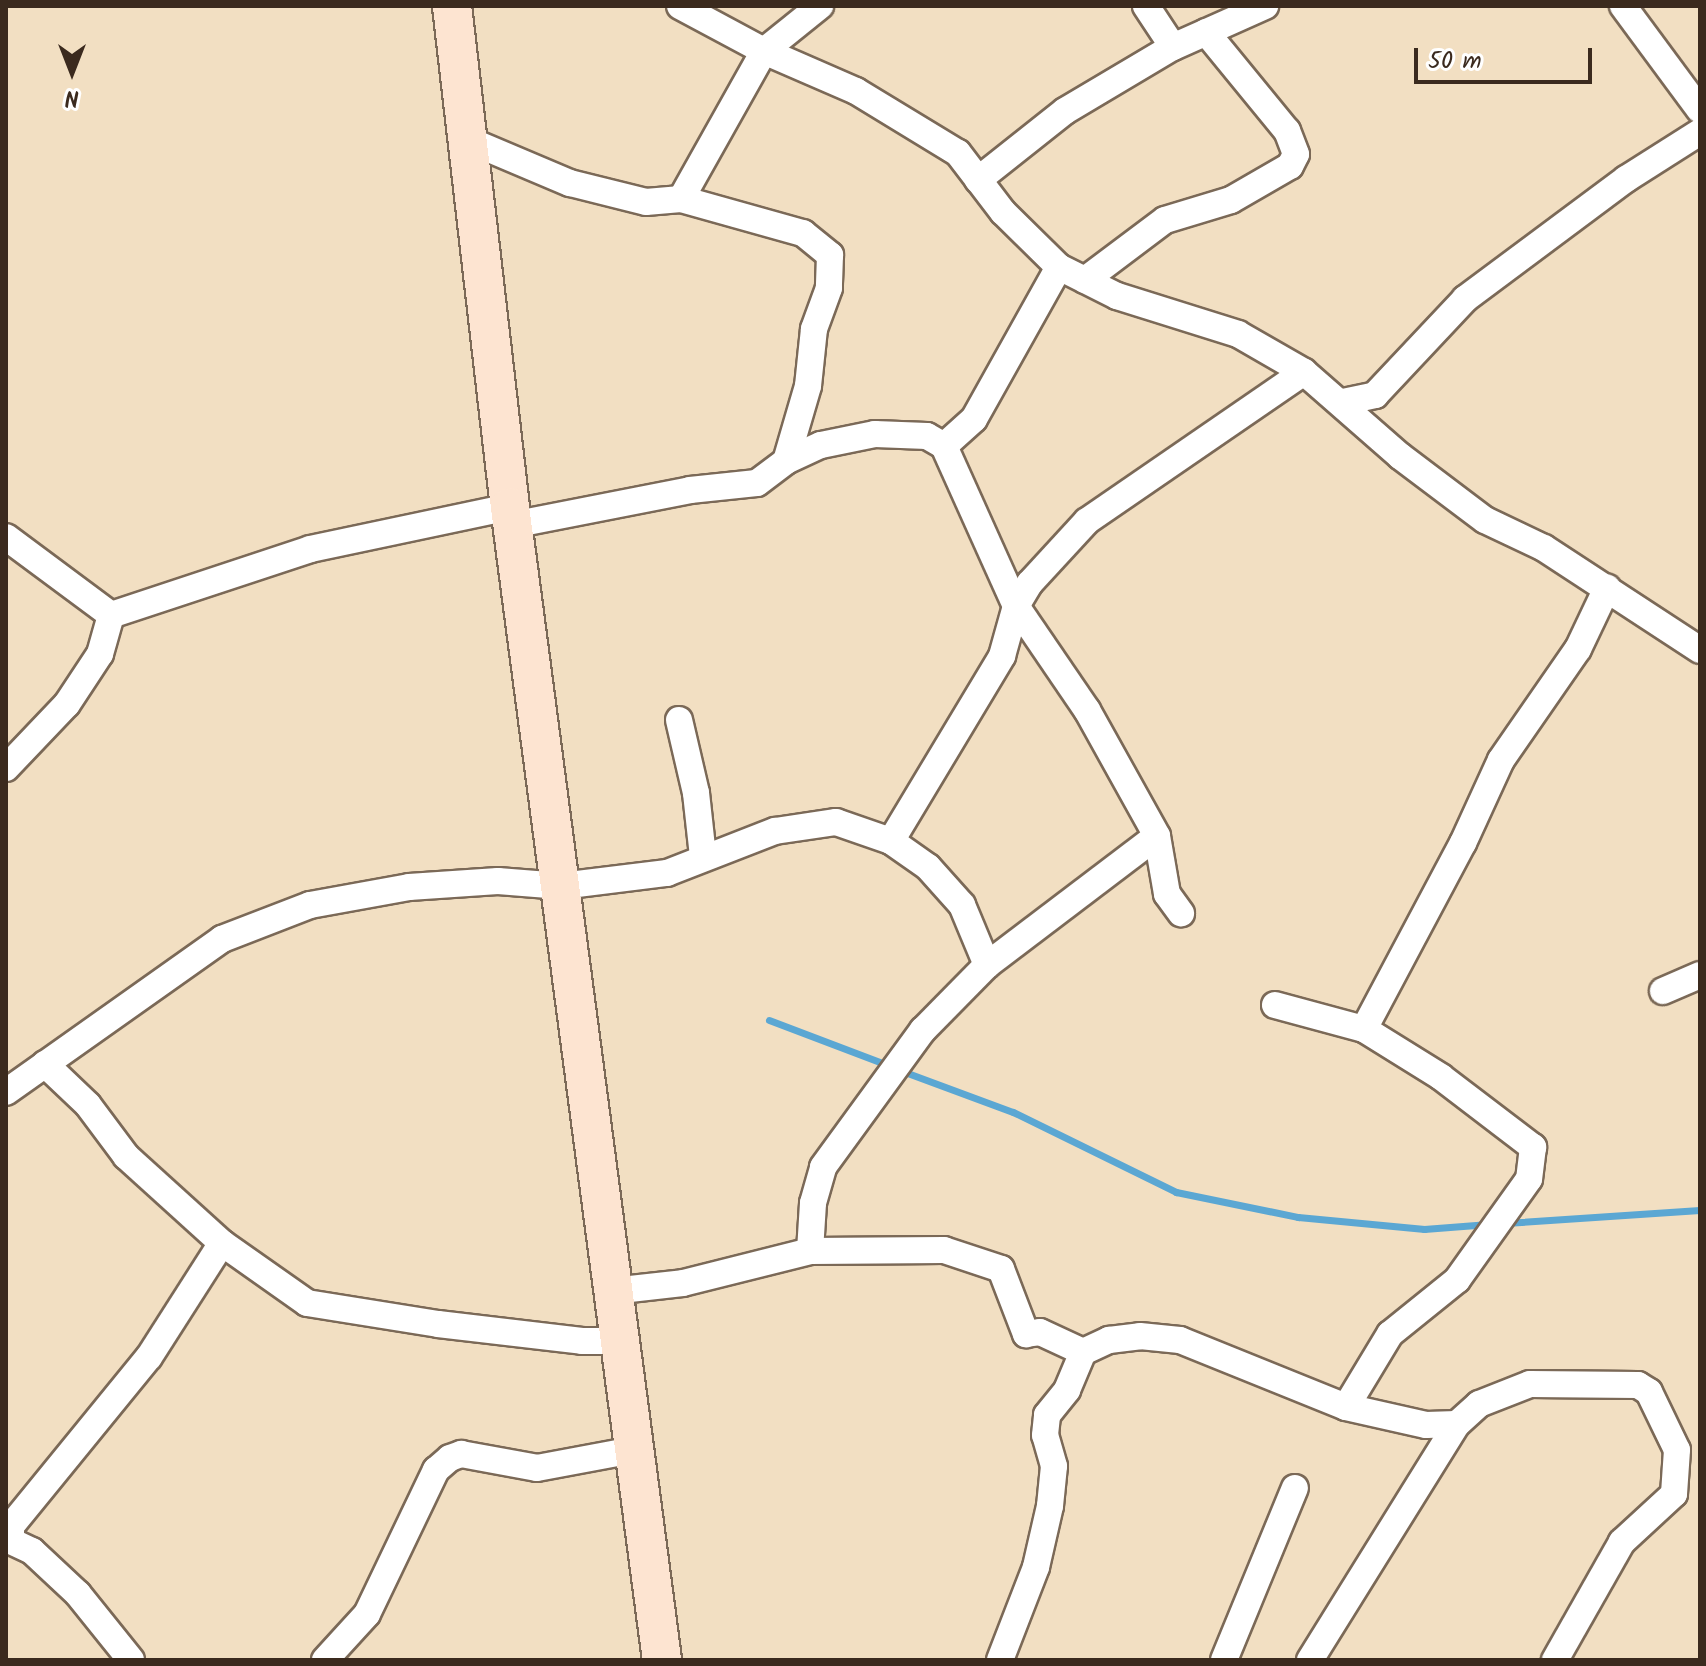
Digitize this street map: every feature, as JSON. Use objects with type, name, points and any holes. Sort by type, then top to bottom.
[{"type":"main road","points":[[452,6],[511,516],[662,1660]]},
{"type":"street","points":[[680,6],[764,51],[856,91],[958,153],[978,180],[1059,267],[1117,296],[1238,334],[1304,372],[1343,402],[1400,456],[1485,520],[1544,548],[1700,650]]},
{"type":"street","points":[[681,199],[764,51],[820,6]]},
{"type":"street","points":[[1146,6],[1173,47]]},
{"type":"street","points":[[978,180],[1065,111],[1173,47],[1265,6]]},
{"type":"street","points":[[1623,6],[1700,110]]},
{"type":"street","points":[[1085,280],[1165,220],[1231,200],[1290,166],[1296,154],[1287,131],[1206,32]]},
{"type":"street","points":[[1343,402],[1375,395],[1465,299],[1626,179],[1700,132]]},
{"type":"street","points":[[468,140],[570,183],[646,202],[681,199],[803,233],[830,255],[829,288],[814,329],[808,386],[786,461]]},
{"type":"street","points":[[944,446],[974,419],[1059,267]]},
{"type":"street","points":[[891,841],[1002,656],[1016,606],[1087,521],[1304,372]]},
{"type":"street","points":[[111,615],[310,549],[511,516],[757,483],[786,461],[821,445],[875,434],[927,436],[944,446],[1016,606],[1087,710],[1157,836],[1167,894],[1181,913]]},
{"type":"street","points":[[6,537],[111,615]]},
{"type":"street","points":[[1364,1029],[1463,843],[1501,760],[1578,649],[1607,588]]},
{"type":"street","points":[[6,768],[67,704],[100,654],[111,615]]},
{"type":"street","points":[[679,720],[703,856]]},
{"type":"street","points":[[6,1092],[222,939],[310,905],[409,887],[498,881],[561,886],[667,873],[703,856],[775,831],[836,822],[891,841],[928,867],[962,905],[987,965]]},
{"type":"street","points":[[810,1251],[813,1203],[823,1167],[923,1030],[987,965],[1157,836]]},
{"type":"street","points":[[1663,991],[1700,975]]},
{"type":"street","points":[[1275,1005],[1364,1029],[1441,1077],[1533,1147],[1529,1179],[1457,1280],[1390,1334],[1346,1407]]},
{"type":"street","points":[[45,1064],[88,1105],[126,1156],[222,1243],[307,1303],[438,1324],[582,1341],[618,1341]]},
{"type":"street","points":[[131,1660],[78,1594],[32,1551],[11,1541],[11,1526],[149,1357],[222,1243]]},
{"type":"street","points":[[612,1291],[683,1283],[810,1251],[944,1250],[978,1258],[1001,1269],[1009,1279],[1026,1334],[1040,1332],[1083,1352]]},
{"type":"street","points":[[1000,1660],[1036,1567],[1050,1506],[1054,1466],[1045,1435],[1047,1415],[1067,1390],[1083,1352],[1109,1340],[1140,1336],[1180,1340],[1346,1407],[1426,1425],[1457,1424]]},
{"type":"street","points":[[1310,1660],[1457,1424],[1479,1404],[1530,1384],[1638,1385],[1649,1392],[1677,1450],[1674,1494],[1622,1542],[1555,1660]]},
{"type":"street","points":[[325,1660],[367,1614],[436,1470],[450,1458],[461,1454],[537,1468],[633,1450]]},
{"type":"street","points":[[1224,1660],[1295,1488]]},
{"type":"waterway","points":[[769,1020],[890,1066]]},
{"type":"waterway","points":[[902,1071],[1013,1112],[1176,1192],[1298,1217],[1424,1229],[1489,1224]]},
{"type":"waterway","points":[[1505,1223],[1700,1210]]}]
